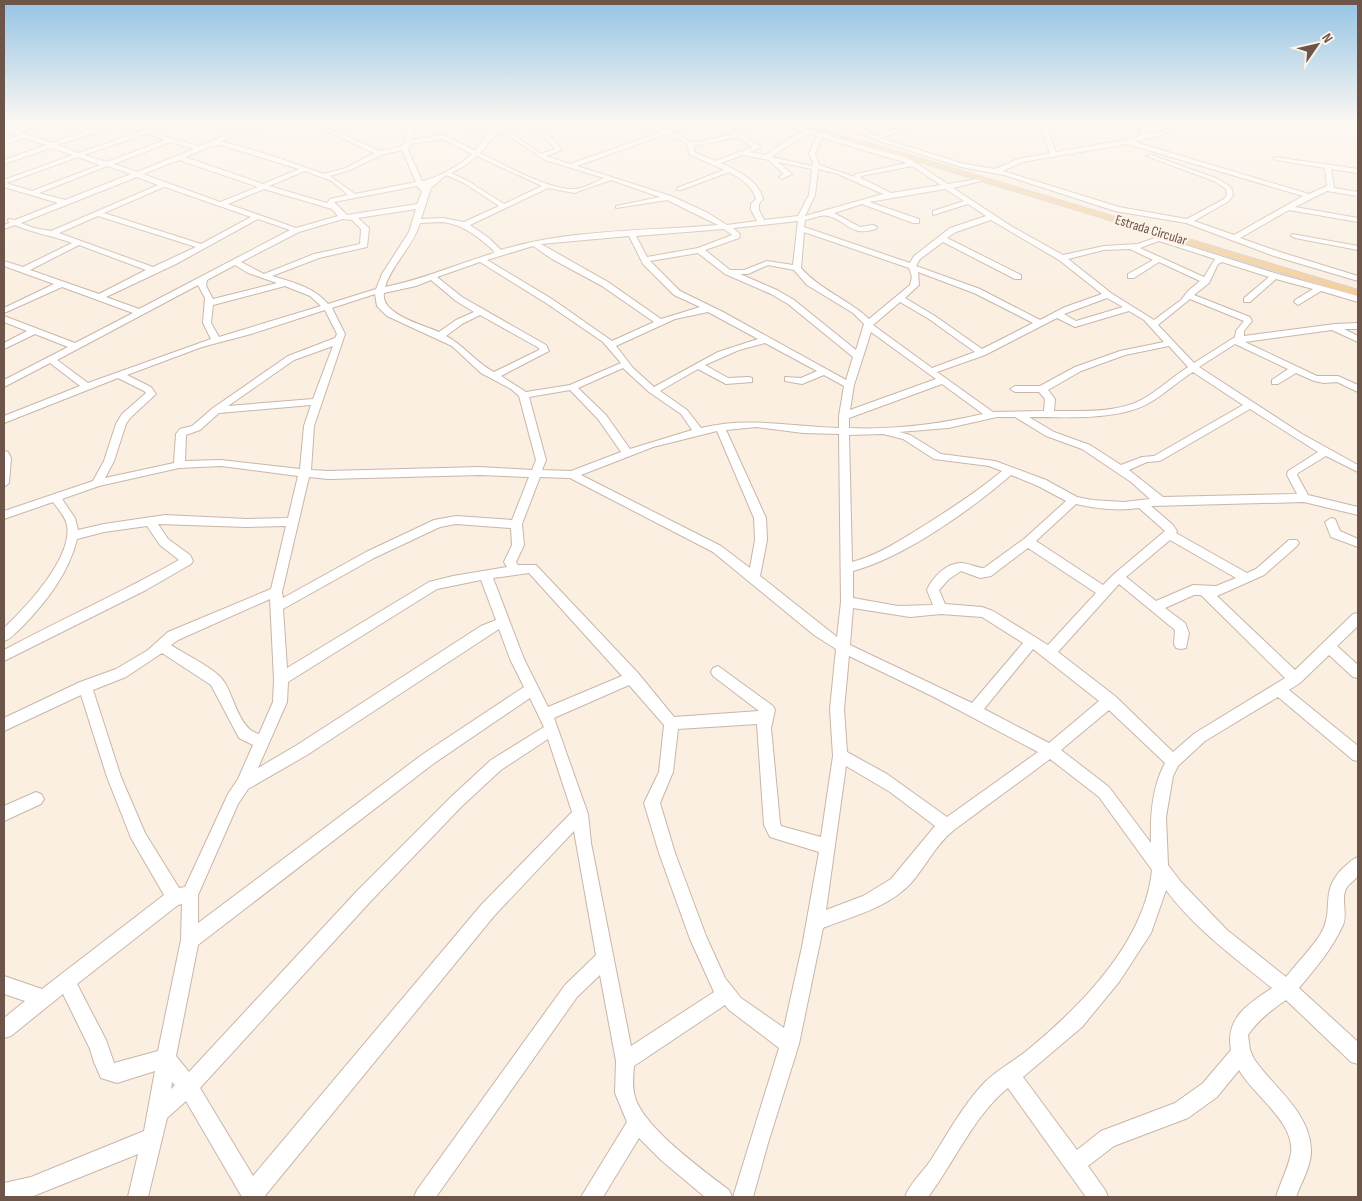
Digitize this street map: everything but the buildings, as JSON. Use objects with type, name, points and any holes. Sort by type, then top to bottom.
[{"type":"main road","name":"Estrada Circular","points":[[994,180],[1358,293]]},
{"type":"main road","name":"Estrada Circular","points":[[995,180],[1116,212],[1358,288]]},
{"type":"street","points":[[33,193],[65,180]]},
{"type":"street","points":[[4,227],[119,180]]},
{"type":"street","points":[[150,180],[225,204],[296,230]]},
{"type":"street","points":[[246,180],[334,207]]},
{"type":"street","points":[[225,204],[278,180]]},
{"type":"street","points":[[334,180],[353,195]]},
{"type":"street","points":[[418,180],[424,193]]},
{"type":"street","points":[[462,180],[502,206]]},
{"type":"street","points":[[535,180],[548,186],[570,191],[603,180]]},
{"type":"street","points":[[615,180],[690,206],[736,234],[736,236],[700,250],[645,260]]},
{"type":"street","points":[[680,189],[703,180]]},
{"type":"street","points":[[744,180],[757,189],[760,199],[755,204],[755,210],[761,222]]},
{"type":"street","points":[[797,268],[802,214],[812,195],[814,180]]},
{"type":"street","points":[[857,180],[888,194]]},
{"type":"street","points":[[859,180],[863,183]]},
{"type":"street","points":[[936,180],[991,217],[1062,258],[1108,295],[1156,323],[1190,370],[1206,377],[1298,436],[1358,469]]},
{"type":"street","points":[[801,224],[861,201],[888,194],[946,187],[972,180]]},
{"type":"street","points":[[1026,180],[1055,188],[1116,212],[1277,254],[1358,279]]},
{"type":"street","points":[[1188,221],[1227,200],[1230,195],[1230,188],[1216,180]]},
{"type":"street","points":[[1255,180],[1309,196]]},
{"type":"street","points":[[1328,189],[1331,187],[1330,180]]},
{"type":"street","points":[[264,276],[317,256],[364,245],[365,228],[354,218],[346,217],[330,201],[353,195],[433,181]]},
{"type":"street","points":[[433,181],[424,193],[417,221],[404,247],[386,271],[380,290],[380,305],[384,311],[440,336],[462,350],[484,371],[524,395],[572,387],[626,364]]},
{"type":"street","points":[[4,183],[63,202]]},
{"type":"street","points":[[52,233],[164,185]]},
{"type":"street","points":[[464,225],[548,186]]},
{"type":"street","points":[[1236,237],[1309,196],[1328,189],[1358,194]]},
{"type":"street","points":[[618,207],[665,198]]},
{"type":"street","points":[[861,201],[916,221]]},
{"type":"street","points":[[936,213],[968,202]]},
{"type":"street","points":[[6,381],[187,287],[203,282],[296,230],[346,217],[421,206]]},
{"type":"street","points":[[1290,208],[1358,220]]},
{"type":"street","points":[[1116,212],[1188,221],[1236,237],[1277,254]]},
{"type":"street","points":[[96,213],[201,246]]},
{"type":"street","points":[[828,214],[858,229],[863,230],[873,227]]},
{"type":"street","points":[[98,298],[173,262],[257,217]]},
{"type":"street","points":[[912,266],[917,258],[956,228],[991,217]]},
{"type":"street","points":[[4,218],[32,230],[52,233],[153,270]]},
{"type":"street","points":[[417,221],[446,219],[464,225],[480,234],[500,251]]},
{"type":"street","points":[[4,420],[87,386],[216,340],[248,332],[380,290],[413,284],[500,251],[534,243],[598,236],[726,227],[790,219],[976,291],[1039,323]]},
{"type":"street","points":[[632,235],[645,260],[671,289],[698,307],[710,310],[759,339],[824,371],[849,386]]},
{"type":"street","points":[[1062,258],[1104,248],[1132,248],[1169,235]]},
{"type":"street","points":[[1295,236],[1358,248]]},
{"type":"street","points":[[943,239],[1018,277]]},
{"type":"street","points":[[1159,239],[1275,276],[1358,299]]},
{"type":"street","points":[[23,269],[78,243]]},
{"type":"street","points":[[534,243],[555,257],[605,284],[660,323]]},
{"type":"street","points":[[1132,248],[1206,281]]},
{"type":"street","points":[[700,250],[728,272],[741,275],[791,302],[859,357]]},
{"type":"street","points":[[1156,323],[1184,302],[1206,281],[1215,263],[1222,258]]},
{"type":"street","points":[[481,259],[549,301],[611,345],[639,379],[684,412],[698,431]]},
{"type":"street","points":[[1131,276],[1158,260]]},
{"type":"street","points":[[4,1029],[43,998],[183,896],[233,799],[243,784],[280,702],[281,679],[276,592],[307,463],[309,426],[341,334],[327,306],[317,295],[248,271],[236,262]]},
{"type":"street","points":[[4,263],[139,312]]},
{"type":"street","points":[[741,275],[767,263],[797,268],[810,283],[856,311],[869,324],[991,415]]},
{"type":"street","points":[[743,1197],[758,1143],[790,1044],[816,922],[840,756],[837,709],[847,602],[844,416],[849,386],[869,324],[917,283],[912,266]]},
{"type":"street","points":[[916,276],[928,272]]},
{"type":"street","points":[[431,276],[459,299],[542,345],[544,351],[494,376]]},
{"type":"street","points":[[1247,300],[1275,276]]},
{"type":"street","points":[[203,282],[209,303],[206,323],[216,340]]},
{"type":"street","points":[[209,303],[286,283]]},
{"type":"street","points":[[4,310],[61,284]]},
{"type":"street","points":[[1298,302],[1320,288]]},
{"type":"street","points":[[931,371],[982,353],[1057,314],[1108,295]]},
{"type":"street","points":[[1189,296],[1247,319],[1248,321],[1240,331],[1237,340]]},
{"type":"street","points":[[900,299],[927,312],[982,353]]},
{"type":"street","points":[[611,345],[698,307]]},
{"type":"street","points":[[1057,314],[1075,324],[1129,308]]},
{"type":"street","points":[[440,336],[459,322],[480,312]]},
{"type":"street","points":[[4,320],[75,346]]},
{"type":"street","points":[[1245,324],[1269,336]]},
{"type":"street","points":[[572,475],[649,445],[698,431],[720,427],[762,425],[845,436],[881,431],[906,432],[968,422],[991,415],[1094,414],[1139,405],[1237,340],[1301,333],[1332,327],[1358,326]]},
{"type":"street","points":[[1332,327],[1358,339]]},
{"type":"street","points":[[4,346],[33,331]]},
{"type":"street","points":[[654,391],[716,356],[759,339]]},
{"type":"street","points":[[179,465],[181,434],[184,431],[196,428],[216,410],[291,358],[339,340]]},
{"type":"street","points":[[1237,340],[1320,380],[1338,379],[1358,389]]},
{"type":"street","points":[[1015,389],[1042,389],[1078,369],[1123,353],[1171,343]]},
{"type":"street","points":[[50,359],[87,386]]},
{"type":"street","points":[[698,365],[726,381],[750,380]]},
{"type":"street","points":[[1275,382],[1295,369]]},
{"type":"street","points":[[788,379],[800,383],[824,371]]},
{"type":"street","points":[[97,483],[109,461],[121,424],[126,416],[152,394],[148,389],[119,375]]},
{"type":"street","points":[[844,416],[943,380]]},
{"type":"street","points":[[572,387],[602,416],[628,454]]},
{"type":"street","points":[[1042,389],[1050,399],[1049,415]]},
{"type":"street","points":[[524,395],[542,460],[554,474]]},
{"type":"street","points":[[216,410],[316,402]]},
{"type":"street","points":[[1121,469],[1146,460],[1156,459],[1250,405]]},
{"type":"street","points":[[1017,414],[1050,434],[1086,447],[1121,469],[1160,501]]},
{"type":"street","points":[[720,427],[760,518],[762,529],[754,577]]},
{"type":"street","points":[[906,432],[938,457],[980,461],[1010,470],[1042,483],[1074,500],[1124,506],[1160,501],[1304,498],[1358,511]]},
{"type":"street","points":[[1304,498],[1292,475],[1293,471],[1327,451]]},
{"type":"street","points":[[4,454],[6,458],[4,476]]},
{"type":"street","points":[[515,570],[510,562],[518,545],[516,524],[542,460]]},
{"type":"street","points":[[30,507],[50,498],[97,483],[179,465],[221,463],[304,474],[471,471],[572,475],[698,538],[717,550],[754,577],[800,616],[844,648],[937,692],[1050,751],[1070,765],[1104,792],[1181,894],[1221,936],[1287,989],[1358,1054]]},
{"type":"street","points":[[847,568],[874,560],[910,541],[962,508],[1010,470]]},
{"type":"street","points":[[4,515],[58,501],[69,492]]},
{"type":"street","points":[[941,609],[933,590],[935,584],[944,576],[961,567],[980,573],[987,572],[1028,542],[1074,500]]},
{"type":"street","points":[[4,636],[52,584],[63,565],[72,536],[73,526],[68,514],[58,501]]},
{"type":"street","points":[[1049,653],[1118,577],[1171,531],[1140,503]]},
{"type":"street","points":[[72,536],[150,520],[171,519],[247,523],[292,522]]},
{"type":"street","points":[[4,656],[62,625],[142,587],[186,561],[186,558],[163,544],[150,520]]},
{"type":"street","points":[[276,607],[370,555],[438,523],[456,520],[516,524]]},
{"type":"street","points":[[1331,522],[1335,534],[1358,543]]},
{"type":"street","points":[[1169,534],[1247,579]]},
{"type":"street","points":[[1028,542],[1104,592]]},
{"type":"street","points":[[1156,606],[1192,590],[1217,591],[1247,579],[1260,572],[1293,543]]},
{"type":"street","points":[[281,679],[433,585],[454,579],[532,568],[633,677],[671,723],[666,772],[652,803],[667,853],[699,939],[719,984],[734,1004],[790,1044]]},
{"type":"street","points":[[486,576],[517,660],[548,722],[580,814],[583,843],[625,1061],[624,1091],[627,1103],[638,1122],[686,1170],[722,1197]]},
{"type":"street","points":[[1118,577],[1180,627],[1183,633],[1181,644]]},
{"type":"street","points":[[1205,591],[1295,679]]},
{"type":"street","points":[[4,724],[121,672],[163,647],[173,636],[276,592]]},
{"type":"street","points":[[847,602],[898,611],[910,612],[941,609],[989,614],[1049,653],[1110,700],[1173,761]]},
{"type":"street","points":[[243,784],[302,750],[486,630],[503,622]]},
{"type":"street","points":[[915,1197],[936,1170],[977,1105],[994,1087],[1011,1076],[1076,1020],[1113,976],[1145,927],[1158,889],[1160,866],[1158,817],[1166,775],[1173,761],[1200,737],[1295,679],[1329,647],[1355,627]]},
{"type":"street","points":[[973,712],[1031,642]]},
{"type":"street","points":[[163,647],[216,681],[222,688],[241,729],[248,737],[264,741]]},
{"type":"street","points":[[1329,647],[1358,673]]},
{"type":"street","points":[[718,672],[768,710],[765,717],[772,825],[776,832],[828,846]]},
{"type":"street","points":[[158,1112],[188,1087],[363,896],[480,778],[548,722],[633,677]]},
{"type":"street","points":[[86,686],[114,777],[139,838],[183,896],[190,940],[166,1058],[158,1112],[138,1197]]},
{"type":"street","points":[[190,940],[428,759],[532,689]]},
{"type":"street","points":[[1278,689],[1358,755]]},
{"type":"street","points":[[816,922],[882,896],[897,885],[946,825],[959,818],[1050,751],[1110,700]]},
{"type":"street","points":[[671,723],[765,717]]},
{"type":"street","points":[[840,756],[866,768],[893,785],[946,825]]},
{"type":"street","points":[[4,814],[36,799]]},
{"type":"street","points":[[166,1058],[188,1087],[253,1196],[488,910],[580,814]]},
{"type":"street","points":[[1074,1165],[1108,1138],[1181,1111],[1210,1090],[1235,1060],[1238,1033],[1248,1018],[1261,1006],[1287,989],[1326,940],[1337,919],[1336,896],[1340,883],[1358,865]]},
{"type":"street","points":[[424,1197],[485,1109],[571,992],[589,971],[606,957]]},
{"type":"street","points":[[66,981],[99,1047],[103,1062],[108,1071],[117,1073],[166,1058]]},
{"type":"street","points":[[4,985],[43,998]]},
{"type":"street","points":[[625,1061],[726,994]]},
{"type":"street","points":[[1235,1060],[1252,1072],[1280,1104],[1295,1125],[1301,1151],[1286,1197]]},
{"type":"street","points":[[1011,1076],[1098,1197]]},
{"type":"street","points":[[591,1197],[638,1122]]},
{"type":"street","points":[[4,1192],[31,1187],[152,1138]]}]
